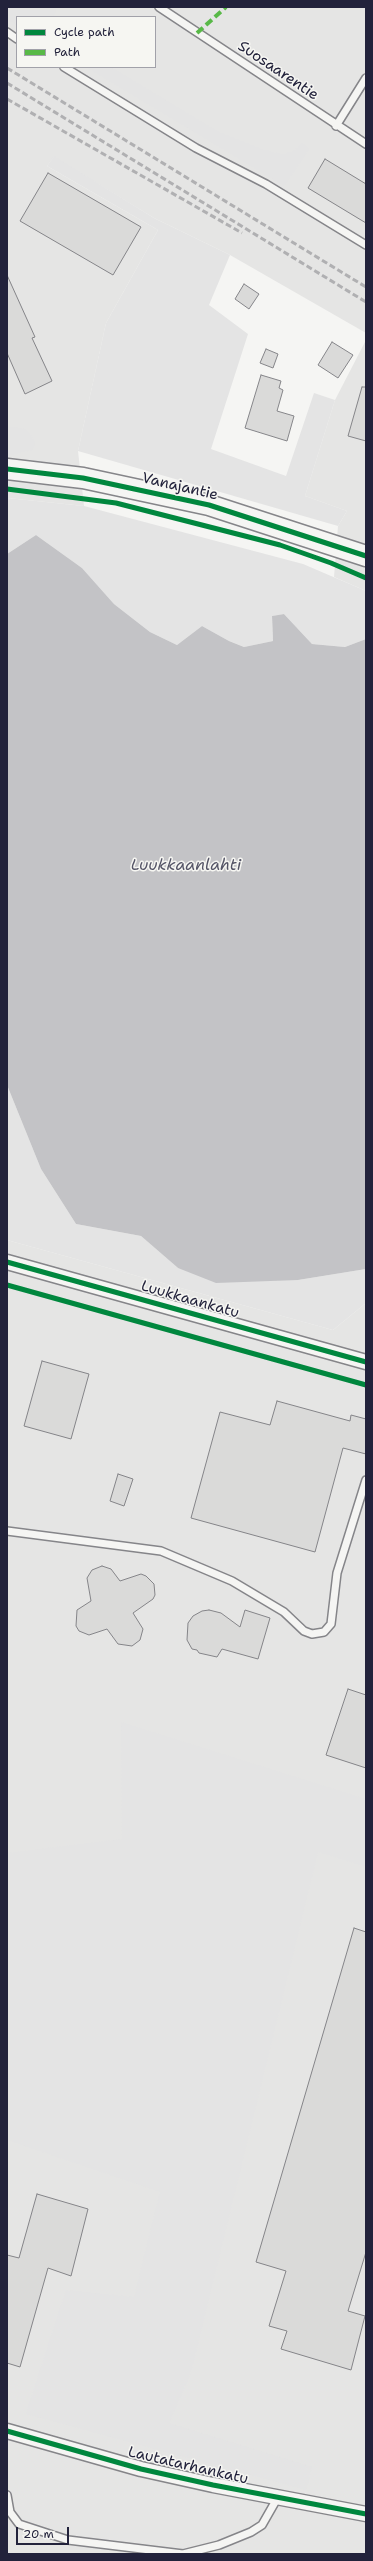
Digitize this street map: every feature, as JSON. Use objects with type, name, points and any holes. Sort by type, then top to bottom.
[{"type":"street","name":"Vanajantie","points":[[7,469],[83,478],[209,505],[366,556]]},
{"type":"street","name":"Luukkaankatu","points":[[7,1262],[366,1362]]},
{"type":"street","name":"Lautatarhankatu","points":[[7,2431],[141,2469],[366,2514]]},
{"type":"lane","name":"Suosaarentie","points":[[159,7],[336,126],[366,144]]},
{"type":"lane","points":[[7,32],[16,37]]},
{"type":"lane","points":[[66,68],[196,148],[266,184],[366,245]]},
{"type":"lane","points":[[336,126],[366,78]]},
{"type":"lane","points":[[7,1531],[161,1551],[238,1584],[279,1609],[304,1631],[312,1634],[324,1632],[331,1624],[338,1573],[366,1480]]},
{"type":"lane","points":[[7,2495],[10,2512],[19,2524],[68,2540],[183,2554],[219,2545],[251,2532],[262,2525],[278,2497]]},
{"type":"shaded area","points":[[7,7],[366,7],[366,333],[230,255],[154,218],[54,157],[47,166],[158,230],[106,323],[78,451],[84,506],[7,498]]},
{"type":"shaded area","points":[[7,7],[56,7],[53,16],[16,16],[16,24],[7,19]]},
{"type":"shaded area","points":[[88,68],[113,68],[217,131],[262,149],[281,154],[292,152],[303,143],[309,149],[284,186]]},
{"type":"shaded area","points":[[54,156],[154,218],[230,255],[209,305],[248,334],[211,449],[286,476],[314,393],[335,400],[305,496],[347,511],[338,526],[78,451],[106,323],[158,230],[47,166]]},
{"type":"shaded area","points":[[366,340],[366,591],[334,577],[338,526],[347,511],[305,496],[335,400]]},
{"type":"shaded area","points":[[7,426],[24,429],[30,434],[35,443],[32,450],[7,456]]},
{"type":"shaded area","points":[[7,498],[84,506],[303,564],[366,591],[366,639],[345,647],[312,644],[284,614],[272,616],[273,641],[244,647],[229,641],[202,626],[177,645],[150,632],[114,604],[82,568],[36,535],[7,554]]},
{"type":"shaded area","points":[[7,1085],[41,1169],[76,1224],[141,1236],[178,1268],[298,1280],[366,1269],[366,1303],[333,1330],[7,1240]]},
{"type":"shaded area","points":[[7,1240],[333,1330],[366,1303],[366,2554],[7,2554]]},
{"type":"shaded area","points":[[121,1722],[366,1799],[366,1867],[318,1852],[191,2372],[169,2423],[312,2467],[306,2490],[26,2414],[66,2290],[134,2297],[160,2192],[7,2140],[7,1853],[122,1839]]},
{"type":"water","name":"Luukkaanlahti","points":[[36,535],[82,568],[114,604],[150,632],[177,645],[202,626],[229,641],[244,647],[273,641],[272,616],[284,614],[312,644],[345,647],[366,639],[366,1269],[298,1280],[216,1283],[178,1268],[141,1236],[76,1224],[41,1169],[7,1085],[7,554]]},
{"type":"building","points":[[325,159],[366,184],[366,223],[308,188]]},
{"type":"building","points":[[48,173],[141,227],[113,275],[20,221]]},
{"type":"building","points":[[7,275],[35,337],[32,338],[52,381],[25,394],[7,353]]},
{"type":"building","points":[[244,284],[259,294],[249,309],[235,299]]},
{"type":"building","points":[[332,342],[353,355],[338,378],[318,365]]},
{"type":"building","points":[[266,349],[278,354],[273,368],[260,363]]},
{"type":"building","points":[[261,375],[281,381],[279,388],[283,390],[277,411],[294,416],[287,441],[245,428]]},
{"type":"building","points":[[362,387],[366,387],[366,441],[348,436]]},
{"type":"building","points":[[42,1361],[89,1374],[71,1439],[24,1426]]},
{"type":"building","points":[[277,1401],[350,1421],[351,1415],[366,1419],[366,1454],[343,1448],[315,1552],[191,1518],[220,1412],[270,1425]]},
{"type":"building","points":[[118,1474],[133,1479],[124,1506],[110,1501]]},
{"type":"building","points":[[102,1566],[111,1569],[120,1581],[141,1574],[146,1576],[154,1584],[155,1595],[153,1599],[133,1613],[143,1629],[140,1640],[132,1646],[118,1644],[107,1629],[89,1635],[79,1631],[76,1626],[77,1610],[91,1601],[87,1578],[92,1570]]},
{"type":"building","points":[[209,1610],[221,1613],[240,1627],[245,1610],[270,1618],[258,1659],[222,1649],[217,1657],[199,1653],[197,1650],[192,1649],[187,1640],[188,1623],[193,1616],[202,1611]]},
{"type":"building","points":[[348,1689],[366,1695],[366,1768],[326,1755]]},
{"type":"building","points":[[354,1928],[366,1932],[366,2252],[348,2311],[365,2316],[351,2370],[281,2349],[287,2331],[269,2326],[286,2271],[256,2262]]},
{"type":"building","points":[[37,2194],[88,2209],[71,2276],[48,2268],[20,2367],[7,2363],[7,2255],[19,2258]]},
{"type":"railway","points":[[7,68],[366,287]]},
{"type":"railway","points":[[7,83],[366,302]]},
{"type":"railway","points":[[7,99],[242,233]]},
{"type":"marked path","points":[[197,33],[226,7]]},
{"type":"cycle path","points":[[7,469],[83,478],[209,505],[366,556]]},
{"type":"cycle path","points":[[7,489],[116,503],[280,545],[331,563],[366,578]]},
{"type":"cycle path","points":[[7,1262],[366,1362]]},
{"type":"cycle path","points":[[7,1285],[366,1385]]},
{"type":"cycle path","points":[[7,2431],[141,2469],[213,2485],[366,2514]]}]
